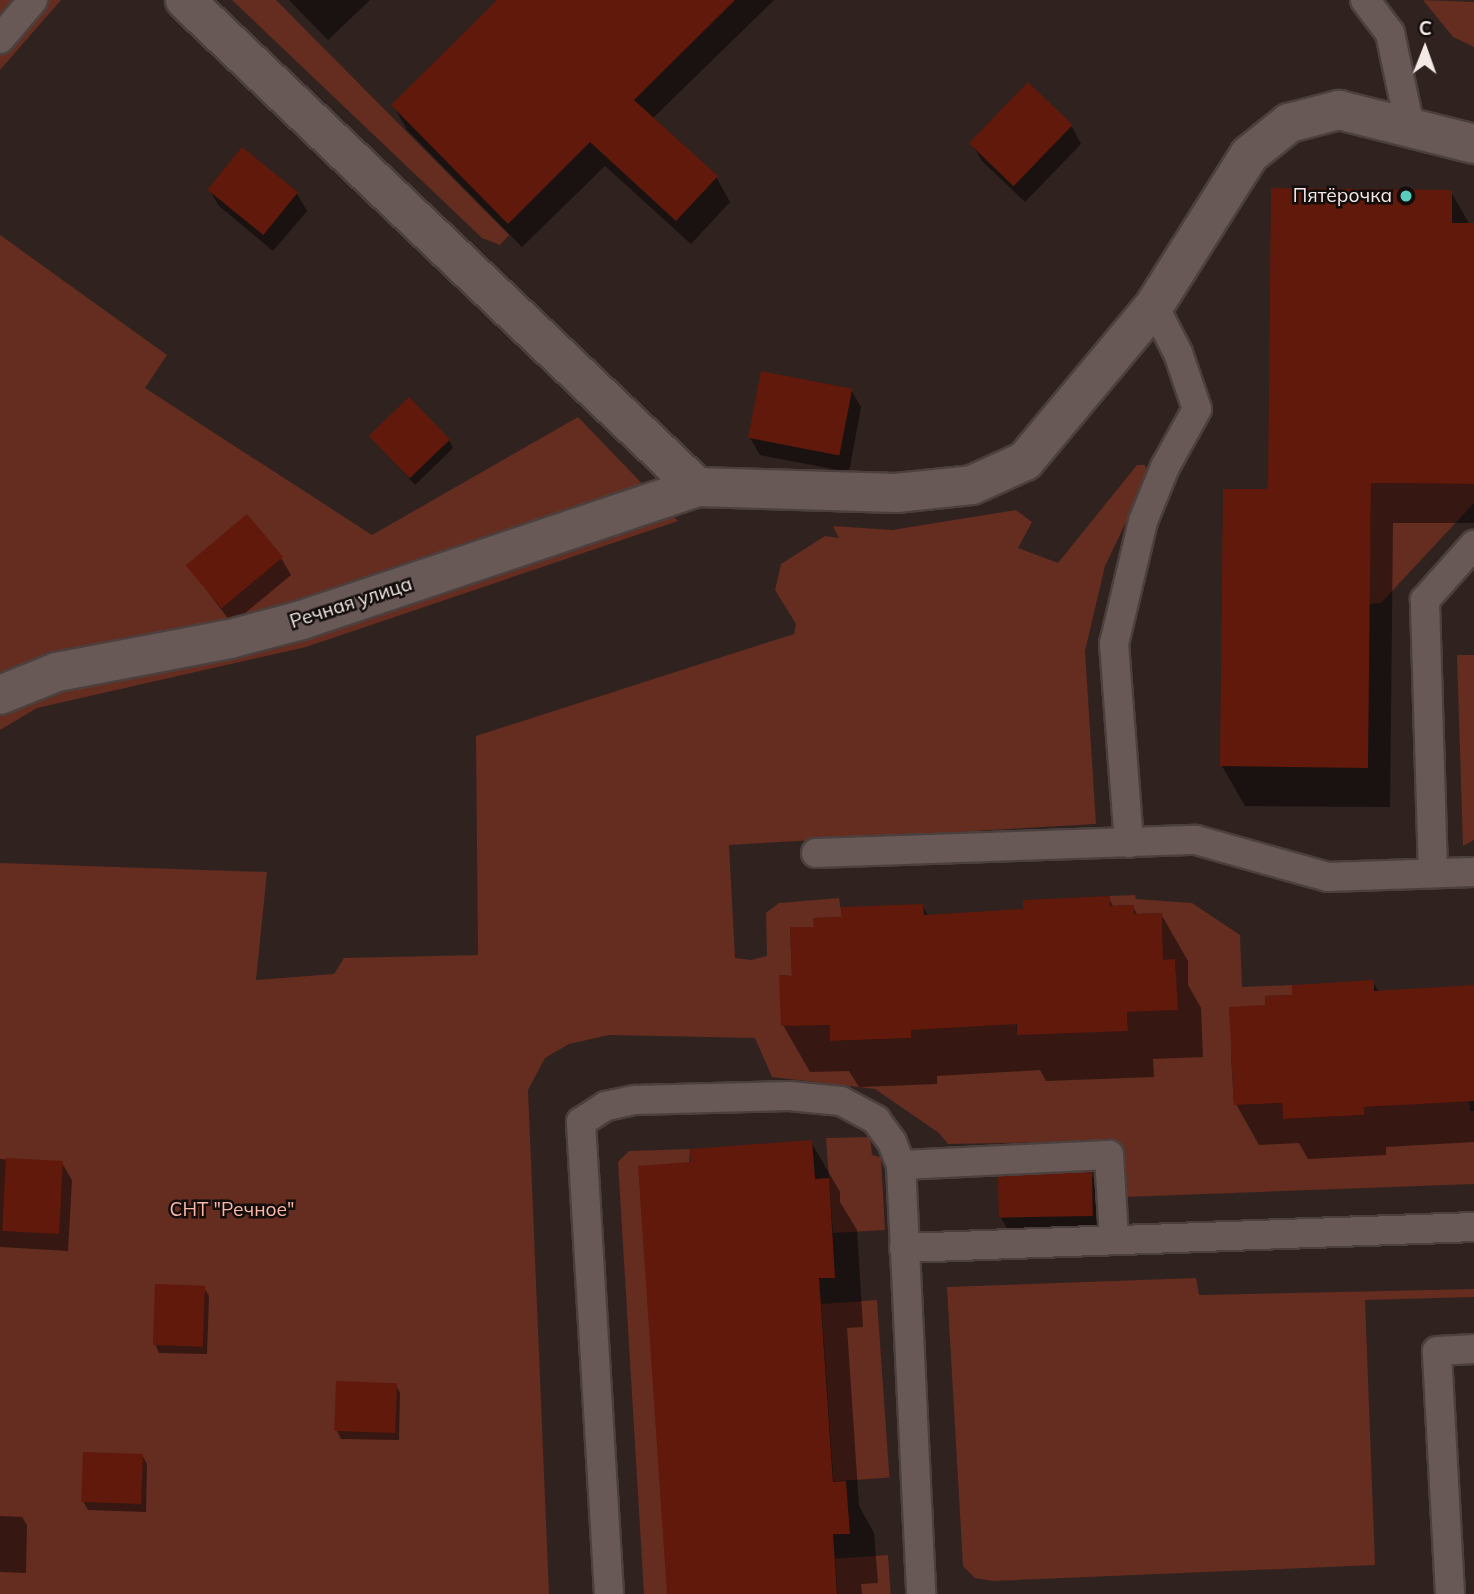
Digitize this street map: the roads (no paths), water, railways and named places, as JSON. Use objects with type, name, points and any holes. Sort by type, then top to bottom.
[{"type":"street","points":[[185,0],[696,487],[896,493],[972,485],[1025,461],[1154,306],[1249,155],[1289,123],[1339,110],[1474,144]]},
{"type":"street","name":"Речная улица","points":[[0,695],[57,672],[230,639],[302,620],[696,487]]},
{"type":"lane","points":[[0,39],[33,0]]},
{"type":"lane","points":[[1365,0],[1390,33],[1410,127]]},
{"type":"lane","points":[[1129,843],[1114,645],[1129,570],[1143,522],[1165,467],[1197,410],[1178,353],[1154,306]]},
{"type":"lane","points":[[1433,873],[1425,600],[1474,545]]},
{"type":"lane","points":[[816,853],[1196,840],[1328,877],[1474,872]]},
{"type":"lane","points":[[608,1594],[581,1122],[606,1106],[635,1100],[789,1096],[841,1101],[876,1120],[892,1142],[901,1165],[921,1594]]},
{"type":"lane","points":[[901,1165],[1109,1155],[1114,1240]]},
{"type":"lane","points":[[904,1248],[1474,1227]]},
{"type":"lane","points":[[1450,1594],[1437,1351],[1474,1349]]},
{"type":"place","name":"Пятёрочка","points":[[1406,196]]},
{"type":"park label","name":"СНТ \"Речное\"","points":[[232,1210]]}]
